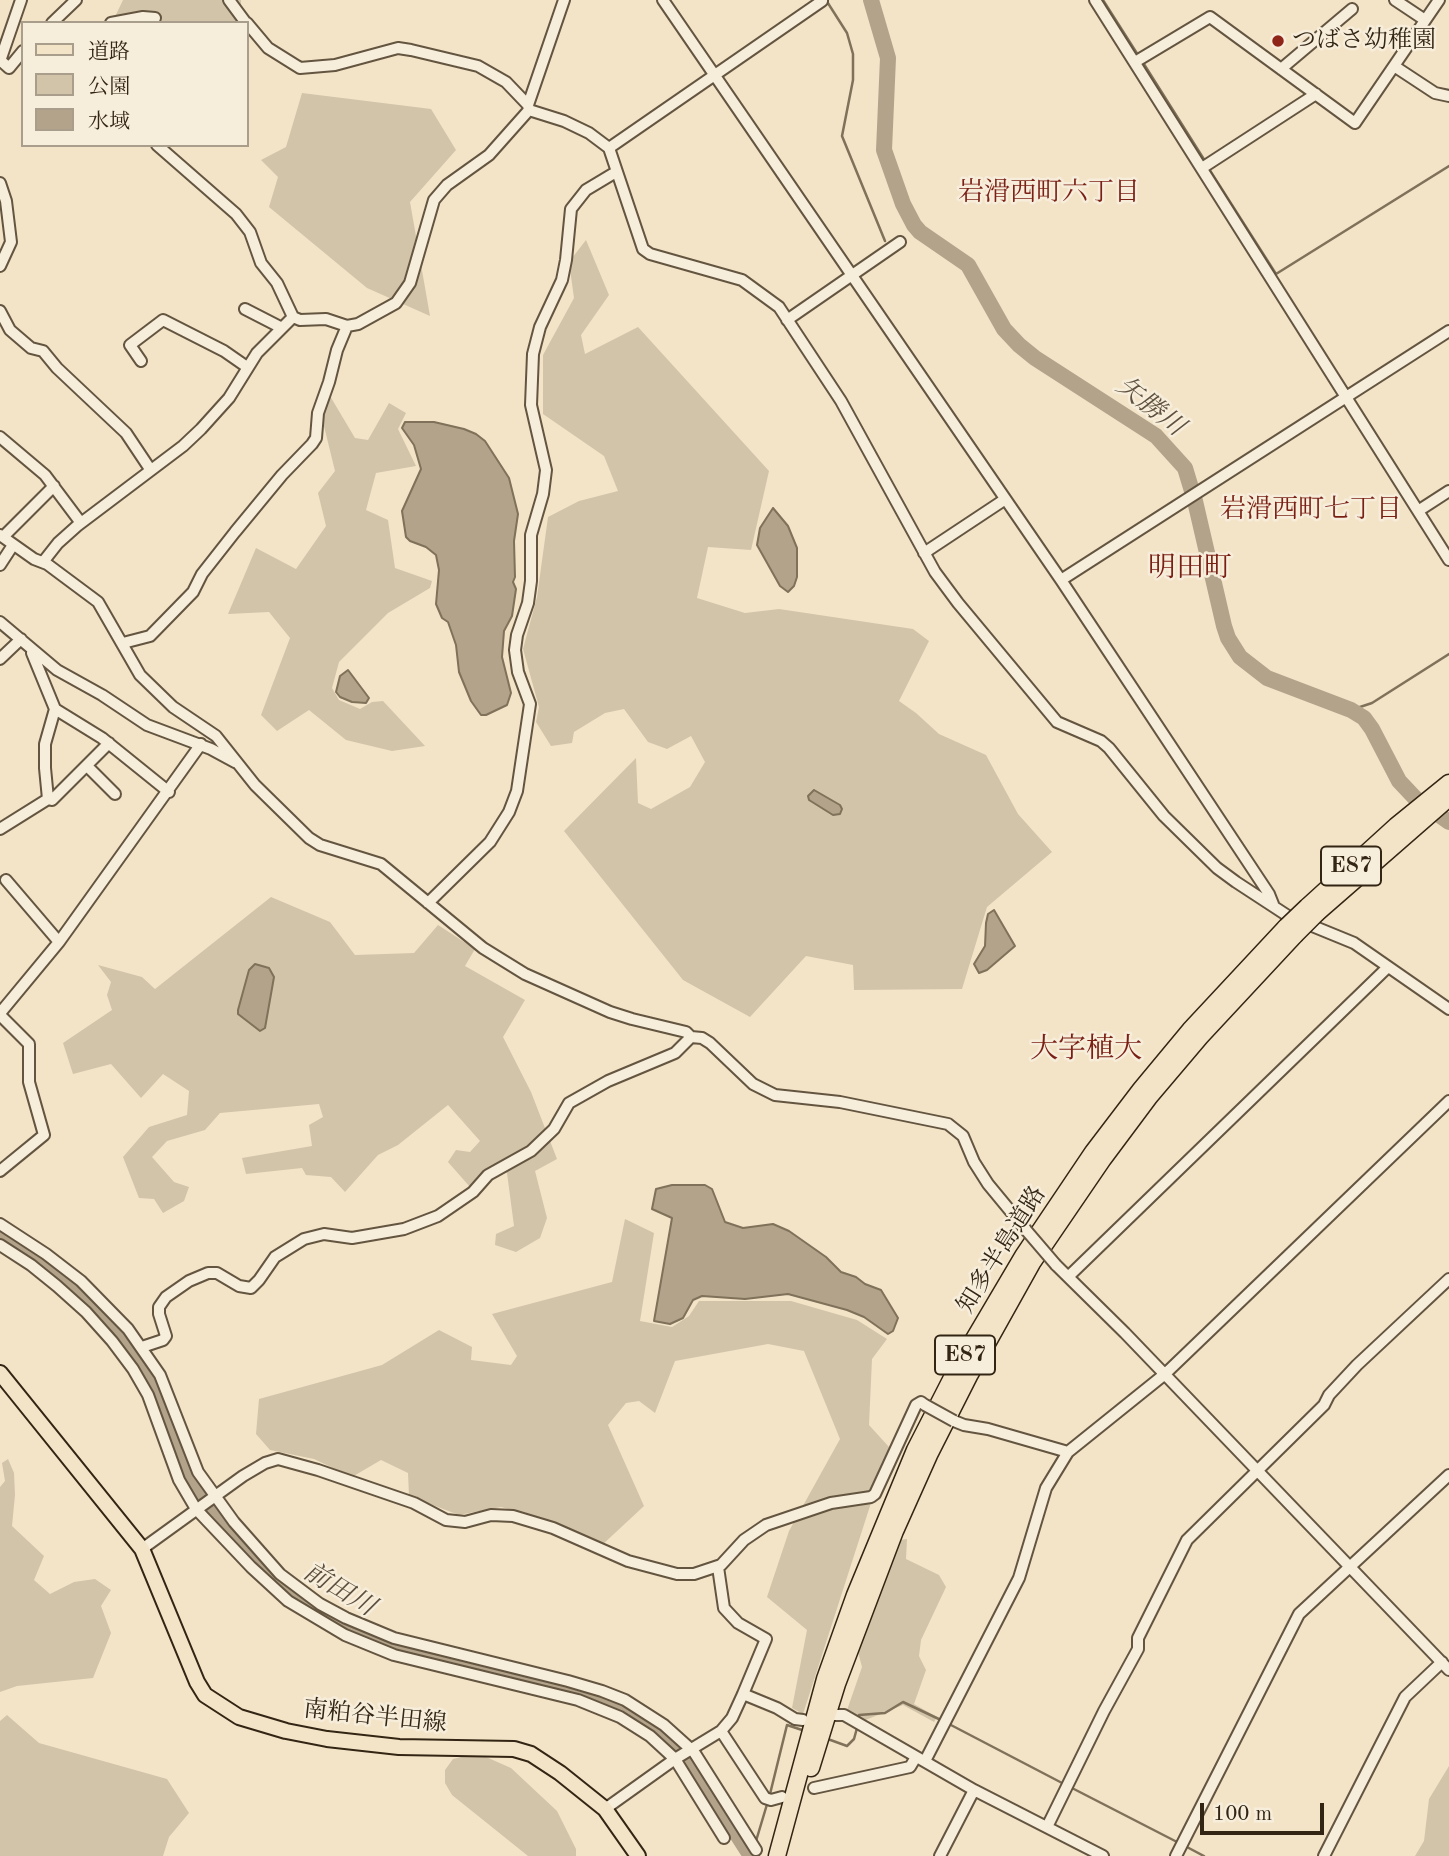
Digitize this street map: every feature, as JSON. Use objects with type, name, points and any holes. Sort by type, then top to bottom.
[{"type":"highway","name":"知多半島道路","points":[[777,1856],[825,1679],[855,1595],[915,1450],[958,1366],[1030,1244],[1101,1142],[1190,1030],[1312,910],[1449,783]]},
{"type":"highway","name":"知多半島道路","points":[[1400,830],[1449,798]]},
{"type":"highway","name":"知多半島道路","points":[[787,1856],[837,1684],[895,1531],[935,1444],[1012,1298],[1062,1218],[1150,1097],[1291,931]]},
{"type":"main road","name":"南粕谷半田線","points":[[0,1373],[142,1549],[197,1682],[205,1695],[239,1717],[286,1731],[327,1739],[408,1747],[514,1749],[531,1754],[606,1809],[638,1856]]},
{"type":"street","points":[[21,0],[0,61],[9,68],[21,56]]},
{"type":"street","points":[[54,21],[76,0]]},
{"type":"street","points":[[229,0],[245,21]]},
{"type":"street","points":[[159,147],[236,214],[250,232],[261,262],[278,283],[293,317],[300,320],[326,318],[348,326],[358,324],[396,303],[410,283],[434,200],[447,185],[489,155],[528,107],[564,0]]},
{"type":"street","points":[[663,0],[1061,580],[1269,894],[1273,905]]},
{"type":"street","points":[[1095,0],[1449,560]]},
{"type":"street","points":[[1395,0],[1425,20]]},
{"type":"street","points":[[1135,62],[1210,17],[1355,123],[1439,0]]},
{"type":"street","points":[[609,148],[822,1]]},
{"type":"street","points":[[1280,69],[1352,9]]},
{"type":"street","points":[[121,21],[142,17],[155,18]]},
{"type":"street","points":[[248,25],[268,48],[300,68],[335,65],[398,48],[478,66],[506,82],[528,107],[589,133],[609,148],[643,249],[650,254],[742,280],[770,299],[788,320],[841,401],[924,553],[958,603],[1057,722],[1101,741],[1109,748],[1164,816],[1217,868],[1288,916],[1354,943],[1449,1009]]},
{"type":"street","points":[[1395,66],[1435,93],[1449,96]]},
{"type":"street","points":[[1202,168],[1316,94]]},
{"type":"street","points":[[428,903],[490,842],[509,812],[517,791],[530,704],[518,672],[515,649],[528,603],[531,535],[543,494],[546,471],[531,405],[533,355],[540,327],[562,281],[571,209],[586,190],[616,172]]},
{"type":"street","points":[[0,183],[6,201],[11,242],[0,266]]},
{"type":"street","points":[[788,320],[900,242]]},
{"type":"street","points":[[245,309],[282,328]]},
{"type":"street","points":[[0,311],[10,330],[32,348],[43,351],[57,368],[126,433],[150,468]]},
{"type":"street","points":[[43,562],[58,543],[81,523],[150,468],[183,446],[214,416],[229,398],[257,353],[293,317]]},
{"type":"street","points":[[141,361],[130,345],[163,320],[224,351],[247,367]]},
{"type":"street","points":[[123,643],[150,636],[194,592],[202,574],[235,532],[282,475],[312,444],[316,438],[318,413],[337,350],[348,326]]},
{"type":"street","points":[[1061,580],[1449,331]]},
{"type":"street","points":[[0,437],[39,469],[81,523]]},
{"type":"street","points":[[54,486],[1,536],[34,559],[43,562],[98,602],[140,675],[173,706],[216,736],[255,785],[309,838],[320,845],[381,864],[483,948],[525,974],[621,1016],[702,1038],[754,1084],[775,1095],[840,1102],[948,1124],[963,1136],[974,1162],[988,1184],[1056,1265],[1259,1470],[1445,1666],[1405,1697],[1324,1856]]},
{"type":"street","points":[[1418,511],[1449,491]]},
{"type":"street","points":[[924,553],[1004,500]]},
{"type":"street","points":[[0,565],[13,545]]},
{"type":"street","points":[[0,622],[57,670],[102,695],[147,725],[201,744],[237,764]]},
{"type":"street","points":[[0,659],[24,642]]},
{"type":"street","points":[[24,642],[37,663],[55,709],[109,743],[169,792]]},
{"type":"street","points":[[48,799],[45,744],[55,709]]},
{"type":"street","points":[[0,829],[48,799],[52,800],[109,743]]},
{"type":"street","points":[[0,1171],[44,1135],[29,1082],[29,1044],[1,1016],[3,1006],[59,942],[201,744]]},
{"type":"street","points":[[87,766],[115,793]]},
{"type":"street","points":[[2,879],[59,942]]},
{"type":"street","points":[[1069,1276],[1388,967]]},
{"type":"street","points":[[142,1348],[163,1340],[166,1336],[159,1307],[166,1297],[189,1281],[208,1273],[217,1273],[239,1286],[251,1289],[275,1257],[304,1239],[324,1234],[352,1238],[404,1229],[438,1216],[473,1192],[488,1175],[531,1151],[554,1129],[569,1103],[608,1081],[675,1053],[691,1037]]},
{"type":"street","points":[[814,1788],[910,1767],[920,1759],[1018,1578],[1046,1488],[1068,1452],[1165,1374],[1449,1101]]},
{"type":"street","points":[[0,1224],[81,1281],[108,1306],[142,1348],[165,1386],[192,1461],[213,1497],[280,1574],[320,1604],[346,1618],[422,1647],[473,1656],[602,1691],[647,1714],[691,1749],[756,1850]]},
{"type":"street","points":[[0,1245],[31,1265],[86,1312],[133,1369],[148,1395],[179,1480],[251,1567],[288,1601],[345,1635],[394,1655],[565,1697],[601,1708],[638,1727],[675,1759],[724,1838]]},
{"type":"street","points":[[1047,1827],[1138,1649],[1138,1638],[1186,1540],[1324,1405],[1329,1395],[1357,1365],[1449,1279]]},
{"type":"street","points":[[142,1549],[213,1497],[265,1463],[278,1459],[414,1503],[446,1520],[465,1522],[491,1515],[513,1516],[552,1528],[610,1555],[654,1569],[686,1574],[718,1567],[744,1540],[766,1525],[831,1503],[871,1497],[875,1494],[916,1405],[921,1402],[964,1425],[988,1429],[1068,1452]]},
{"type":"street","points":[[1176,1856],[1299,1614],[1449,1475]]},
{"type":"street","points":[[606,1809],[675,1759],[721,1731],[732,1718],[766,1639],[738,1623],[724,1608],[718,1567]]},
{"type":"street","points":[[743,1694],[777,1708],[794,1719],[803,1720]]},
{"type":"street","points":[[834,1715],[844,1715],[974,1790],[1103,1856]]},
{"type":"street","points":[[721,1731],[765,1798],[771,1800],[782,1797]]},
{"type":"street","points":[[940,1856],[974,1790]]},
{"type":"green space","points":[[123,0],[241,0],[240,21],[113,21]]},
{"type":"green space","points":[[302,93],[431,109],[456,150],[410,202],[430,316],[367,288],[269,207],[278,177],[261,160],[286,147]]},
{"type":"green space","points":[[586,240],[609,295],[581,335],[585,354],[638,327],[769,471],[751,550],[708,547],[697,598],[745,613],[779,609],[913,629],[929,641],[899,701],[939,734],[986,755],[1018,814],[1052,852],[987,907],[962,989],[854,990],[853,965],[806,956],[750,1017],[683,980],[564,831],[636,758],[638,803],[651,809],[690,787],[705,762],[691,736],[667,749],[648,742],[624,709],[605,713],[574,732],[572,743],[551,746],[536,722],[539,707],[523,649],[537,597],[548,517],[579,501],[618,491],[604,456],[543,414],[543,355],[574,298],[569,262]]},
{"type":"green space","points":[[330,396],[355,438],[368,440],[389,403],[406,413],[398,429],[416,466],[376,473],[366,510],[388,520],[395,568],[432,581],[430,588],[388,613],[339,662],[332,688],[339,700],[360,709],[372,702],[383,701],[425,746],[392,751],[346,740],[309,710],[277,731],[261,715],[290,638],[269,612],[228,614],[256,548],[296,569],[326,526],[318,493],[335,471],[322,418]]},
{"type":"green space","points":[[271,897],[330,922],[355,955],[414,953],[438,925],[475,949],[465,966],[525,1000],[503,1037],[531,1092],[557,1159],[535,1171],[547,1218],[540,1238],[516,1252],[495,1245],[496,1234],[514,1226],[507,1173],[497,1165],[478,1176],[470,1187],[448,1162],[456,1150],[470,1152],[480,1141],[448,1105],[398,1145],[378,1155],[345,1192],[331,1177],[306,1175],[302,1168],[246,1174],[242,1158],[312,1146],[309,1125],[323,1117],[319,1104],[220,1113],[205,1130],[167,1141],[152,1157],[174,1182],[189,1187],[184,1201],[163,1213],[154,1199],[139,1198],[123,1157],[149,1127],[187,1115],[189,1091],[163,1074],[141,1098],[111,1064],[73,1074],[63,1043],[112,1010],[107,995],[111,982],[98,965],[142,977],[155,989]]},
{"type":"green space","points":[[625,1219],[654,1233],[640,1321],[672,1327],[689,1316],[699,1301],[791,1301],[857,1320],[887,1339],[872,1359],[869,1425],[889,1447],[803,1714],[792,1708],[807,1630],[767,1597],[789,1531],[840,1439],[804,1351],[768,1344],[675,1361],[655,1413],[639,1401],[626,1403],[608,1425],[644,1506],[601,1546],[548,1520],[501,1507],[459,1515],[409,1496],[408,1473],[381,1460],[352,1477],[314,1459],[270,1450],[256,1434],[259,1399],[382,1365],[439,1330],[472,1347],[471,1360],[511,1365],[517,1356],[492,1314],[612,1282]]},
{"type":"green space","points":[[8,1459],[14,1473],[12,1526],[44,1556],[34,1580],[50,1594],[74,1582],[95,1579],[111,1590],[101,1606],[111,1633],[93,1678],[17,1686],[0,1692],[0,1487],[5,1481],[2,1463]]},
{"type":"green space","points":[[907,1539],[906,1559],[939,1575],[946,1587],[921,1640],[919,1656],[926,1670],[914,1704],[937,1717],[934,1722],[903,1705],[863,1721],[846,1713],[862,1667],[858,1652],[899,1540]]},
{"type":"green space","points":[[7,1715],[39,1743],[167,1779],[189,1813],[169,1837],[163,1856],[0,1856],[0,1721]]},
{"type":"green space","points":[[477,1753],[511,1768],[557,1811],[576,1849],[576,1856],[528,1856],[452,1795],[445,1783],[445,1770],[453,1759]]},
{"type":"green space","points":[[1449,1766],[1449,1856],[1415,1856],[1424,1841],[1429,1799]]},
{"type":"water","points":[[405,422],[434,422],[476,434],[485,441],[509,478],[518,514],[514,541],[513,582],[516,589],[512,616],[504,631],[502,657],[511,693],[507,705],[486,715],[481,715],[471,701],[459,672],[456,645],[448,622],[442,618],[436,604],[439,570],[436,555],[406,537],[402,511],[421,469],[414,445],[402,428]]},
{"type":"water","points":[[773,508],[788,526],[797,548],[797,577],[788,592],[780,586],[757,545],[760,528]]},
{"type":"water","points":[[348,670],[369,698],[366,703],[352,702],[340,697],[336,692],[340,676]]},
{"type":"water","points":[[814,790],[840,805],[840,814],[833,815],[809,800],[808,796]]},
{"type":"water","points":[[994,910],[1015,946],[987,970],[979,973],[974,964],[985,946],[988,914]]},
{"type":"water","points":[[255,964],[269,968],[274,977],[265,1028],[260,1031],[238,1014],[249,970]]},
{"type":"water","points":[[672,1185],[705,1185],[712,1189],[725,1222],[743,1228],[773,1224],[789,1231],[826,1257],[841,1272],[881,1290],[898,1318],[893,1331],[888,1334],[864,1317],[847,1310],[788,1294],[745,1299],[702,1296],[693,1300],[683,1318],[670,1324],[654,1321],[672,1218],[652,1209],[656,1189]]},
{"type":"waterway","points":[[826,0],[847,33],[853,54],[853,80],[842,136],[885,241]]},
{"type":"waterway","name":"矢勝川","points":[[871,0],[888,58],[884,150],[903,204],[914,225],[968,265],[1004,329],[1019,345],[1156,436],[1185,468],[1224,626],[1240,657],[1267,678],[1351,710],[1364,718],[1399,781],[1415,798],[1449,822]]},
{"type":"waterway","points":[[1103,0],[1138,55]]},
{"type":"waterway","points":[[1142,61],[1205,161]]},
{"type":"waterway","points":[[1209,169],[1276,274],[1449,166]]},
{"type":"waterway","points":[[1351,710],[1372,703],[1449,654]]},
{"type":"waterway","name":"前田川","points":[[0,1234],[63,1279],[109,1321],[127,1343],[151,1377],[189,1477],[232,1534],[274,1579],[323,1615],[375,1640],[431,1657],[584,1694],[625,1710],[681,1751],[751,1856]]},
{"type":"waterway","points":[[859,1718],[859,1715],[885,1713],[903,1702],[943,1721]]},
{"type":"waterway","points":[[949,1724],[1064,1784]]},
{"type":"waterway","points":[[770,1794],[787,1725],[805,1731]]},
{"type":"waterway","points":[[825,1738],[847,1746],[854,1739],[857,1728]]},
{"type":"waterway","points":[[1070,1787],[1179,1843]]},
{"type":"waterway","points":[[756,1841],[768,1801]]},
{"type":"waterway","points":[[1185,1846],[1204,1856]]},
{"type":"place","name":"つばさ幼稚園","points":[[1278,41]]},
{"type":"district","name":"岩滑西町六丁目","points":[[1049,193]]},
{"type":"district","name":"岩滑西町七丁目","points":[[1311,510]]},
{"type":"district","name":"明田町","points":[[1190,569]]},
{"type":"district","name":"大字植大","points":[[1086,1050]]}]
